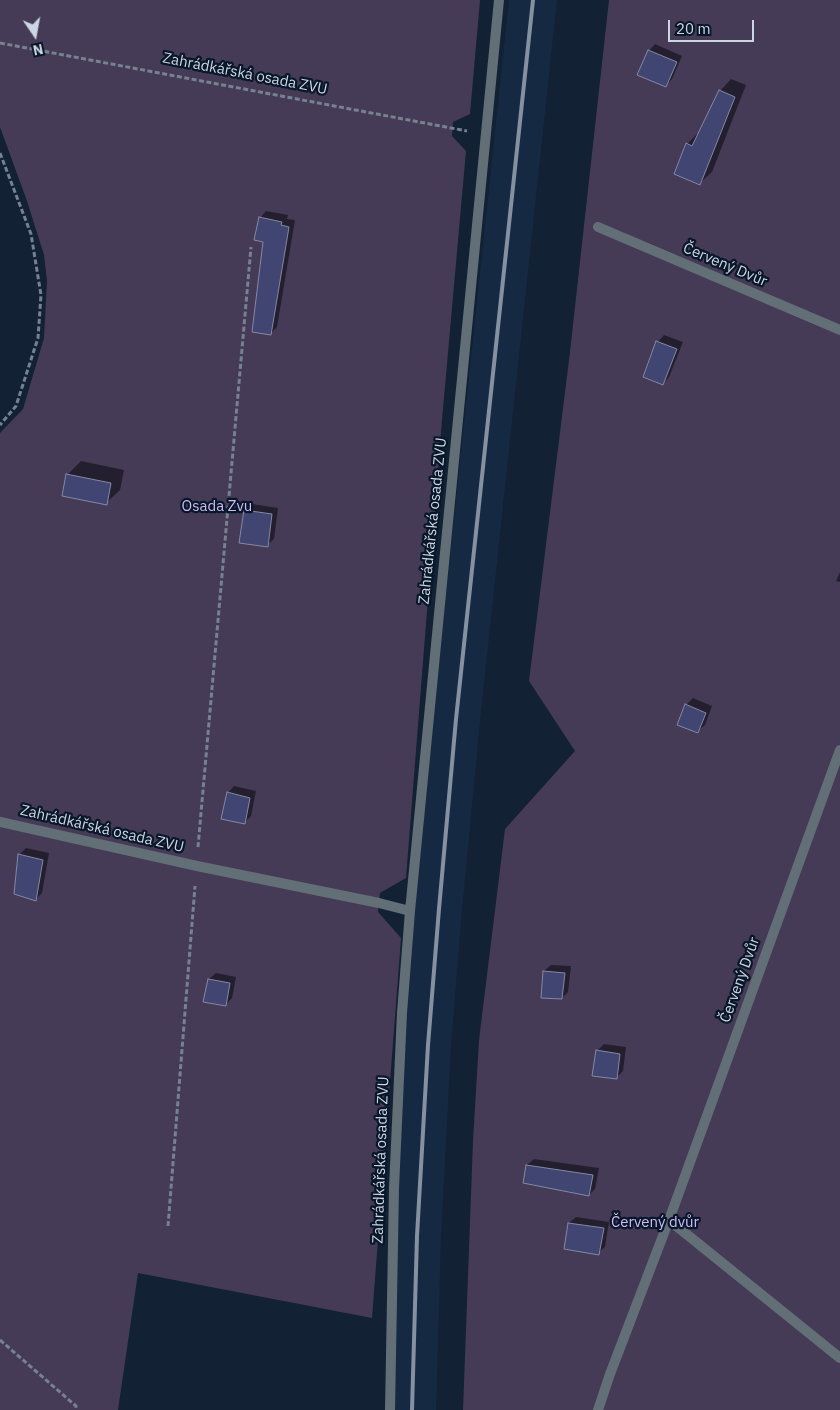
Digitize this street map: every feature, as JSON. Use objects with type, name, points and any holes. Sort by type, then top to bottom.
[{"type":"street","name":"Zahrádkářská osada ZVU","points":[[390,1410],[394,1188],[402,1013],[410,911],[499,0]]},
{"type":"street","name":"Červený Dvůr","points":[[598,227],[840,330]]},
{"type":"street","name":"Červený Dvůr","points":[[598,1410],[840,750]]},
{"type":"street","name":"Zahrádkářská osada ZVU","points":[[0,822],[410,911]]},
{"type":"street","points":[[669,1220],[840,1358]]},
{"type":"path","name":"Zahrádkářská osada ZVU","points":[[0,44],[485,134]]},
{"type":"path","points":[[0,153],[30,234],[41,295],[38,338],[16,406],[0,426]]},
{"type":"path","name":"Zahrádkářská osada ZVU","points":[[168,1226],[196,866],[252,248]]},
{"type":"path","points":[[0,1340],[76,1406],[76,1410]]},
{"type":"shaded area","points":[[509,0],[557,0],[480,721],[462,911],[451,1046],[441,1238],[436,1410],[389,1410],[404,1043],[415,907],[433,717]]},
{"type":"green space","name":"Osada Zvu","points":[[0,0],[480,0],[470,114],[453,122],[452,136],[466,151],[442,420],[406,878],[380,893],[378,912],[401,938],[372,1318],[138,1273],[118,1410],[0,1410],[0,433],[23,409],[44,338],[47,281],[44,255],[0,127]]},
{"type":"green space","name":"Červený dvůr","points":[[609,0],[840,0],[840,1410],[463,1410],[473,1141],[479,1040],[505,829],[575,751],[529,681],[570,352]]},
{"type":"building","points":[[648,50],[677,62],[666,87],[637,75]]},
{"type":"building","points":[[719,90],[735,97],[700,185],[674,174],[686,143],[692,146]]},
{"type":"building","points":[[259,217],[282,222],[281,225],[289,227],[271,335],[252,332],[263,242],[254,240]]},
{"type":"building","points":[[656,341],[677,349],[663,385],[643,377]]},
{"type":"building","points":[[66,474],[111,483],[107,505],[62,496]]},
{"type":"building","points":[[244,510],[272,514],[268,547],[239,543]]},
{"type":"building","points":[[685,704],[706,713],[698,733],[677,725]]},
{"type":"building","points":[[227,792],[250,798],[245,824],[221,819]]},
{"type":"building","points":[[18,854],[43,860],[36,901],[14,894]]},
{"type":"building","points":[[543,971],[565,973],[562,999],[541,998]]},
{"type":"building","points":[[208,979],[230,983],[226,1006],[203,1002]]},
{"type":"building","points":[[596,1050],[620,1054],[617,1079],[592,1076]]},
{"type":"building","points":[[526,1165],[593,1175],[589,1196],[523,1183]]},
{"type":"building","points":[[568,1223],[604,1228],[599,1255],[564,1249]]},
{"type":"railway","points":[[412,1410],[417,1236],[428,1045],[439,909],[456,719],[533,0]]}]
